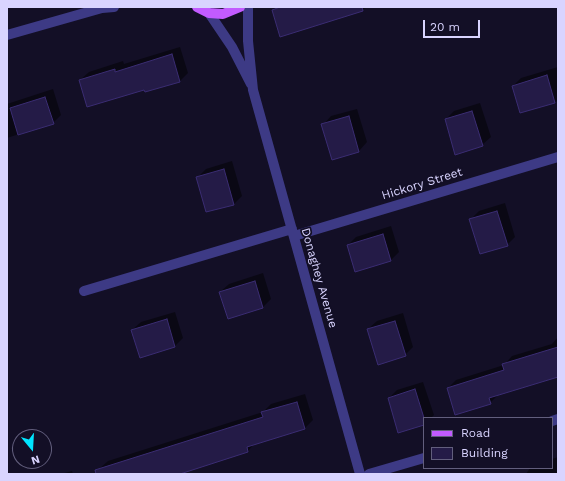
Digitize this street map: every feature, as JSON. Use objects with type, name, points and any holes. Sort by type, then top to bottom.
[{"type":"main road","points":[[197,7],[210,13],[224,14],[240,7]]},
{"type":"street","points":[[7,35],[104,8],[114,7]]},
{"type":"street","name":"Donaghey Avenue","points":[[248,7],[248,41],[254,90],[360,474]]},
{"type":"street","name":"Donaghey Avenue","points":[[210,13],[232,47],[254,90]]},
{"type":"street","name":"Hickory Street","points":[[84,290],[293,233],[558,157]]},
{"type":"street","points":[[370,474],[423,458]]},
{"type":"building","points":[[280,7],[362,7],[363,11],[280,37],[272,10]]},
{"type":"building","points":[[172,54],[180,82],[145,92],[144,90],[87,107],[79,80],[115,69],[115,72]]},
{"type":"building","points":[[547,75],[555,103],[520,113],[512,86]]},
{"type":"building","points":[[45,97],[54,124],[18,135],[10,108]]},
{"type":"building","points":[[472,111],[483,146],[455,155],[445,119]]},
{"type":"building","points":[[349,116],[359,152],[332,160],[321,124]]},
{"type":"building","points":[[224,169],[234,205],[206,212],[196,177]]},
{"type":"building","points":[[497,211],[508,246],[480,254],[469,219]]},
{"type":"building","points":[[383,234],[391,261],[355,272],[347,245]]},
{"type":"building","points":[[255,281],[263,308],[228,319],[219,292]]},
{"type":"building","points":[[167,319],[175,347],[140,358],[131,330]]},
{"type":"building","points":[[395,321],[406,356],[378,365],[367,329]]},
{"type":"building","points":[[558,347],[558,377],[489,398],[491,404],[455,415],[447,388],[504,370],[502,364]]},
{"type":"building","points":[[415,389],[424,417],[423,425],[398,433],[388,398]]},
{"type":"building","points":[[297,402],[305,429],[247,447],[248,452],[180,474],[96,474],[95,470],[263,417],[261,412]]}]
